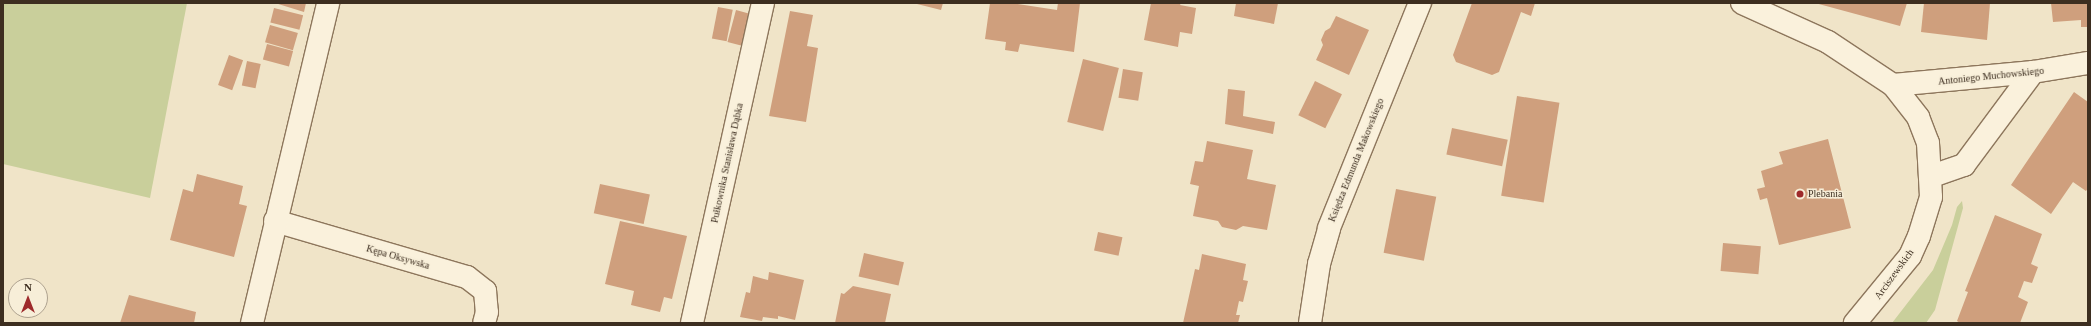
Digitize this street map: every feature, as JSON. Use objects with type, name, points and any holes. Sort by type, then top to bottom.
[{"type":"street","points":[[252,323],[328,3]]},
{"type":"street","name":"Pułkownika Stanisława Dąbka","points":[[692,323],[763,3]]},
{"type":"street","name":"Księdza Edmunda Makowskiego","points":[[1310,323],[1319,264],[1330,228],[1420,3]]},
{"type":"street","points":[[1742,3],[1780,10],[1893,85],[1918,118],[1928,143],[1932,187],[1964,166],[2033,72]]},
{"type":"street","name":"Antoniego Muchowskiego","points":[[1893,85],[2033,72],[2088,63]]},
{"type":"street","name":"Arciszewskich","points":[[1855,323],[1910,256],[1926,218],[1932,187]]},
{"type":"street","name":"Kępa Oksywska","points":[[275,221],[467,277],[485,291],[487,312],[484,323]]},
{"type":"green space","points":[[3,3],[187,3],[150,198],[3,164]]},
{"type":"green space","points":[[1962,201],[1963,208],[1935,310],[1926,323],[1892,323],[1933,270],[1952,225],[1957,207]]},
{"type":"building","points":[[275,3],[306,3],[304,12]]},
{"type":"building","points":[[913,3],[943,3],[941,10]]},
{"type":"building","points":[[990,3],[1011,3],[1057,10],[1058,3],[1080,3],[1074,52],[1020,44],[1018,52],[1005,50],[1006,42],[985,39]]},
{"type":"building","points":[[1151,3],[1181,3],[1180,5],[1196,8],[1192,34],[1180,32],[1178,47],[1144,40]]},
{"type":"building","points":[[1236,3],[1278,3],[1274,24],[1234,16]]},
{"type":"building","points":[[1472,3],[1535,3],[1531,16],[1521,12],[1499,72],[1492,75],[1456,62],[1453,55]]},
{"type":"building","points":[[1815,3],[1907,3],[1900,26]]},
{"type":"building","points":[[1924,3],[1990,3],[1987,40],[1921,32]]},
{"type":"building","points":[[2051,3],[2088,3],[2088,27],[2081,27],[2081,20],[2053,22]]},
{"type":"building","points":[[718,7],[733,10],[727,41],[712,38]]},
{"type":"building","points":[[274,8],[303,15],[299,30],[270,23]]},
{"type":"building","points":[[736,10],[751,14],[743,46],[727,42]]},
{"type":"building","points":[[790,11],[813,15],[807,46],[818,48],[806,122],[769,116]]},
{"type":"building","points":[[1336,16],[1369,30],[1349,75],[1316,60],[1323,45],[1321,40],[1325,31],[1330,28]]},
{"type":"building","points":[[270,25],[298,33],[293,50],[265,42]]},
{"type":"building","points":[[267,44],[293,51],[289,66],[263,59]]},
{"type":"building","points":[[229,55],[243,60],[232,90],[218,85]]},
{"type":"building","points":[[1083,59],[1119,68],[1103,131],[1067,122]]},
{"type":"building","points":[[247,61],[261,64],[255,88],[242,85]]},
{"type":"building","points":[[1123,69],[1143,72],[1138,101],[1118,98]]},
{"type":"building","points":[[1315,81],[1342,94],[1325,128],[1298,115]]},
{"type":"building","points":[[1228,89],[1245,91],[1243,116],[1275,122],[1273,134],[1225,124]]},
{"type":"building","points":[[2074,92],[2088,102],[2088,188],[2086,191],[2073,182],[2051,214],[2011,185]]},
{"type":"building","points":[[1517,96],[1559,103],[1544,202],[1501,196]]},
{"type":"building","points":[[1452,128],[1508,140],[1502,166],[1446,154]]},
{"type":"building","name":"Plebania","points":[[1828,139],[1851,228],[1779,245],[1767,198],[1760,200],[1757,189],[1765,187],[1761,171],[1783,164],[1779,152]]},
{"type":"building","points":[[1207,141],[1253,150],[1247,179],[1276,185],[1267,230],[1243,226],[1236,230],[1222,227],[1218,221],[1193,216],[1199,186],[1190,184],[1195,161],[1203,162]]},
{"type":"building","points":[[197,174],[243,186],[239,204],[247,206],[234,257],[170,240],[183,189],[193,192]]},
{"type":"building","points":[[600,184],[650,195],[644,224],[594,213]]},
{"type":"building","points":[[1396,189],[1436,197],[1424,261],[1384,253]]},
{"type":"building","points":[[1995,215],[2042,234],[2031,264],[2038,267],[2032,283],[2024,281],[2018,297],[2028,302],[2020,323],[1960,323],[1957,321],[1968,292],[1965,291]]},
{"type":"building","points":[[620,221],[687,236],[672,299],[664,297],[660,312],[631,305],[634,291],[605,284]]},
{"type":"building","points":[[1098,232],[1122,237],[1119,256],[1094,251]]},
{"type":"building","points":[[1723,243],[1761,246],[1758,274],[1721,271]]},
{"type":"building","points":[[864,253],[904,262],[899,286],[859,276]]},
{"type":"building","points":[[1202,254],[1246,264],[1243,280],[1248,281],[1243,302],[1239,301],[1236,315],[1240,315],[1238,323],[1183,323],[1195,269],[1199,270]]},
{"type":"building","points":[[769,272],[804,280],[795,320],[778,316],[778,319],[763,317],[762,321],[740,317],[746,292],[750,293],[753,276],[768,280]]},
{"type":"building","points":[[853,286],[891,294],[885,323],[835,323],[841,293],[844,294]]},
{"type":"building","points":[[129,295],[196,312],[194,323],[120,323]]},
{"type":"place","name":"Plebania","points":[[1800,194]]}]
